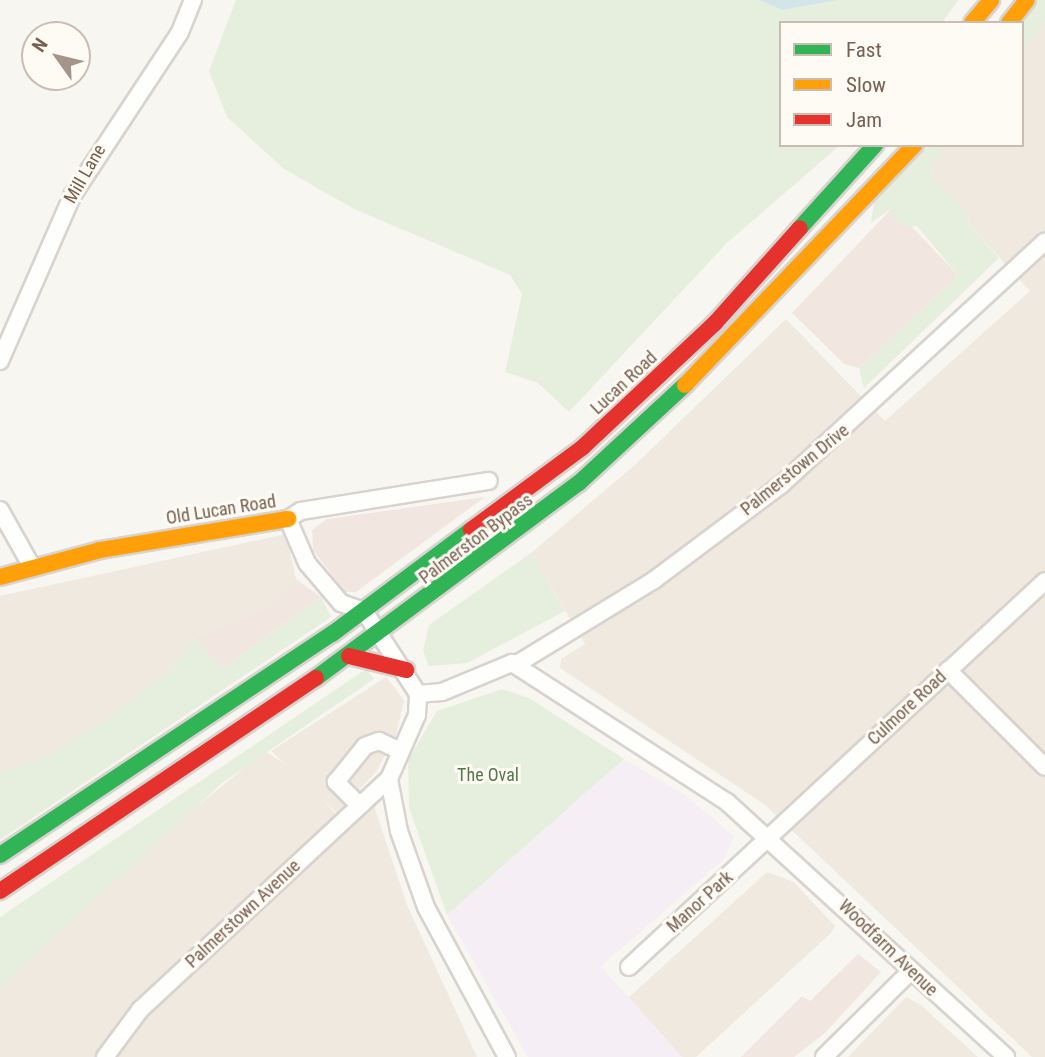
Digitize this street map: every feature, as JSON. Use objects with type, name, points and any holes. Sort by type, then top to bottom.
[{"type":"main road","points":[[965,21],[978,0]]},
{"type":"main road","points":[[974,21],[991,0]]},
{"type":"main road","points":[[1011,21],[1027,0]]},
{"type":"main road","name":"Lucan Road","points":[[364,611],[451,547],[640,397],[749,287],[873,147]]},
{"type":"main road","name":"Palmerston Bypass","points":[[0,891],[381,634],[483,560],[579,483],[743,331],[913,147]]},
{"type":"main road","name":"Old Lucan Road","points":[[0,577],[32,567],[288,519]]},
{"type":"main road","points":[[451,547],[455,563],[483,560]]},
{"type":"main road","points":[[0,855],[192,730],[364,611]]},
{"type":"main road","points":[[192,730],[245,706],[363,631],[381,634]]},
{"type":"main road","points":[[349,656],[406,670]]},
{"type":"street","name":"Mill Lane","points":[[0,361],[72,196],[180,32],[193,0]]},
{"type":"street","name":"Palmerstown Drive","points":[[517,664],[654,580],[781,485],[1045,242]]},
{"type":"street","name":"Old Lucan Road","points":[[288,519],[301,511],[489,481]]},
{"type":"street","points":[[0,510],[32,567]]},
{"type":"street","points":[[288,519],[313,571],[341,603],[364,611],[406,670],[418,694],[416,715],[389,779],[399,831],[426,907],[508,1057]]},
{"type":"street","name":"Culmore Road","points":[[771,837],[1045,581]]},
{"type":"street","points":[[418,694],[442,692],[517,664],[771,837]]},
{"type":"street","points":[[948,670],[1045,768]]},
{"type":"street","points":[[359,805],[336,782],[365,746],[379,741],[400,751]]},
{"type":"street","name":"Palmerstown Avenue","points":[[106,1057],[140,1010],[389,779]]},
{"type":"street","name":"Manor Park","points":[[629,967],[771,837]]},
{"type":"street","name":"Woodfarm Avenue","points":[[771,837],[911,971],[1006,1057]]},
{"type":"street","points":[[824,1057],[911,971]]},
{"type":"shaded area","points":[[759,0],[838,0],[782,10]]},
{"type":"shaded area","points":[[1045,23],[1045,1057],[1032,1057],[765,805],[560,668],[561,659],[585,644],[531,553],[636,464],[786,319],[885,421],[1030,291],[969,224],[968,212],[933,180],[931,167],[946,147],[1024,147],[1024,48]]},
{"type":"shaded area","points":[[893,207],[958,275],[859,368],[844,364],[792,313]]},
{"type":"shaded area","points":[[485,497],[356,592],[345,592],[313,550],[312,530],[327,519]]},
{"type":"shaded area","points":[[286,534],[296,579],[262,610],[194,638],[172,669],[110,717],[51,755],[0,773],[0,596]]},
{"type":"shaded area","points":[[296,579],[321,597],[223,668],[194,638],[262,610]]},
{"type":"shaded area","points":[[386,677],[404,700],[396,735],[376,772],[337,813],[271,751]]},
{"type":"shaded area","points":[[265,751],[301,775],[347,827],[373,803],[407,905],[477,1057],[0,1057],[0,987],[149,845]]},
{"type":"shaded area","points":[[624,759],[685,795],[734,836],[724,859],[601,966],[682,1057],[528,1057],[447,915]]},
{"type":"shaded area","points":[[767,872],[794,882],[835,926],[831,933],[696,1057],[682,1057],[628,998]]},
{"type":"shaded area","points":[[858,954],[881,972],[825,1033],[794,1057],[741,1057],[802,996],[810,1001]]},
{"type":"shaded area","points":[[906,997],[921,1005],[978,1057],[848,1057]]},
{"type":"green space","points":[[236,0],[759,0],[782,10],[838,0],[958,0],[943,21],[779,21],[779,147],[838,147],[727,243],[569,412],[538,383],[505,372],[522,294],[510,275],[354,209],[284,169],[227,117],[209,71]]},
{"type":"green space","points":[[1035,0],[1045,0],[1045,23],[1024,48],[1023,21]]},
{"type":"green space","points":[[922,147],[946,147],[931,167],[933,180],[968,212],[969,224],[999,258],[864,388],[859,368],[958,275],[917,226],[904,227],[892,215],[892,208],[871,223],[874,202]]},
{"type":"green space","points":[[531,553],[565,611],[467,663],[429,666],[423,651],[429,625]]},
{"type":"green space","points":[[321,597],[331,617],[0,840],[0,773],[51,755],[110,717],[172,669],[194,638],[223,668]]},
{"type":"green space","points":[[366,669],[374,679],[222,783],[0,987],[0,917]]},
{"type":"green space","name":"The Oval","points":[[502,689],[529,698],[624,759],[447,915],[409,808],[408,760],[437,711]]},
{"type":"traffic: fast","points":[[800,228],[873,147]]},
{"type":"traffic: fast","points":[[316,678],[579,483],[685,385]]},
{"type":"traffic: fast","points":[[0,855],[332,634],[471,530]]},
{"type":"traffic: slow","points":[[974,21],[991,0]]},
{"type":"traffic: slow","points":[[1011,21],[1027,0]]},
{"type":"traffic: slow","points":[[685,385],[912,147]]},
{"type":"traffic: slow","points":[[0,577],[100,550],[288,519]]},
{"type":"traffic: jam","points":[[471,530],[583,447],[715,323],[800,228]]},
{"type":"traffic: jam","points":[[349,656],[406,670]]},
{"type":"traffic: jam","points":[[0,891],[316,678]]}]
